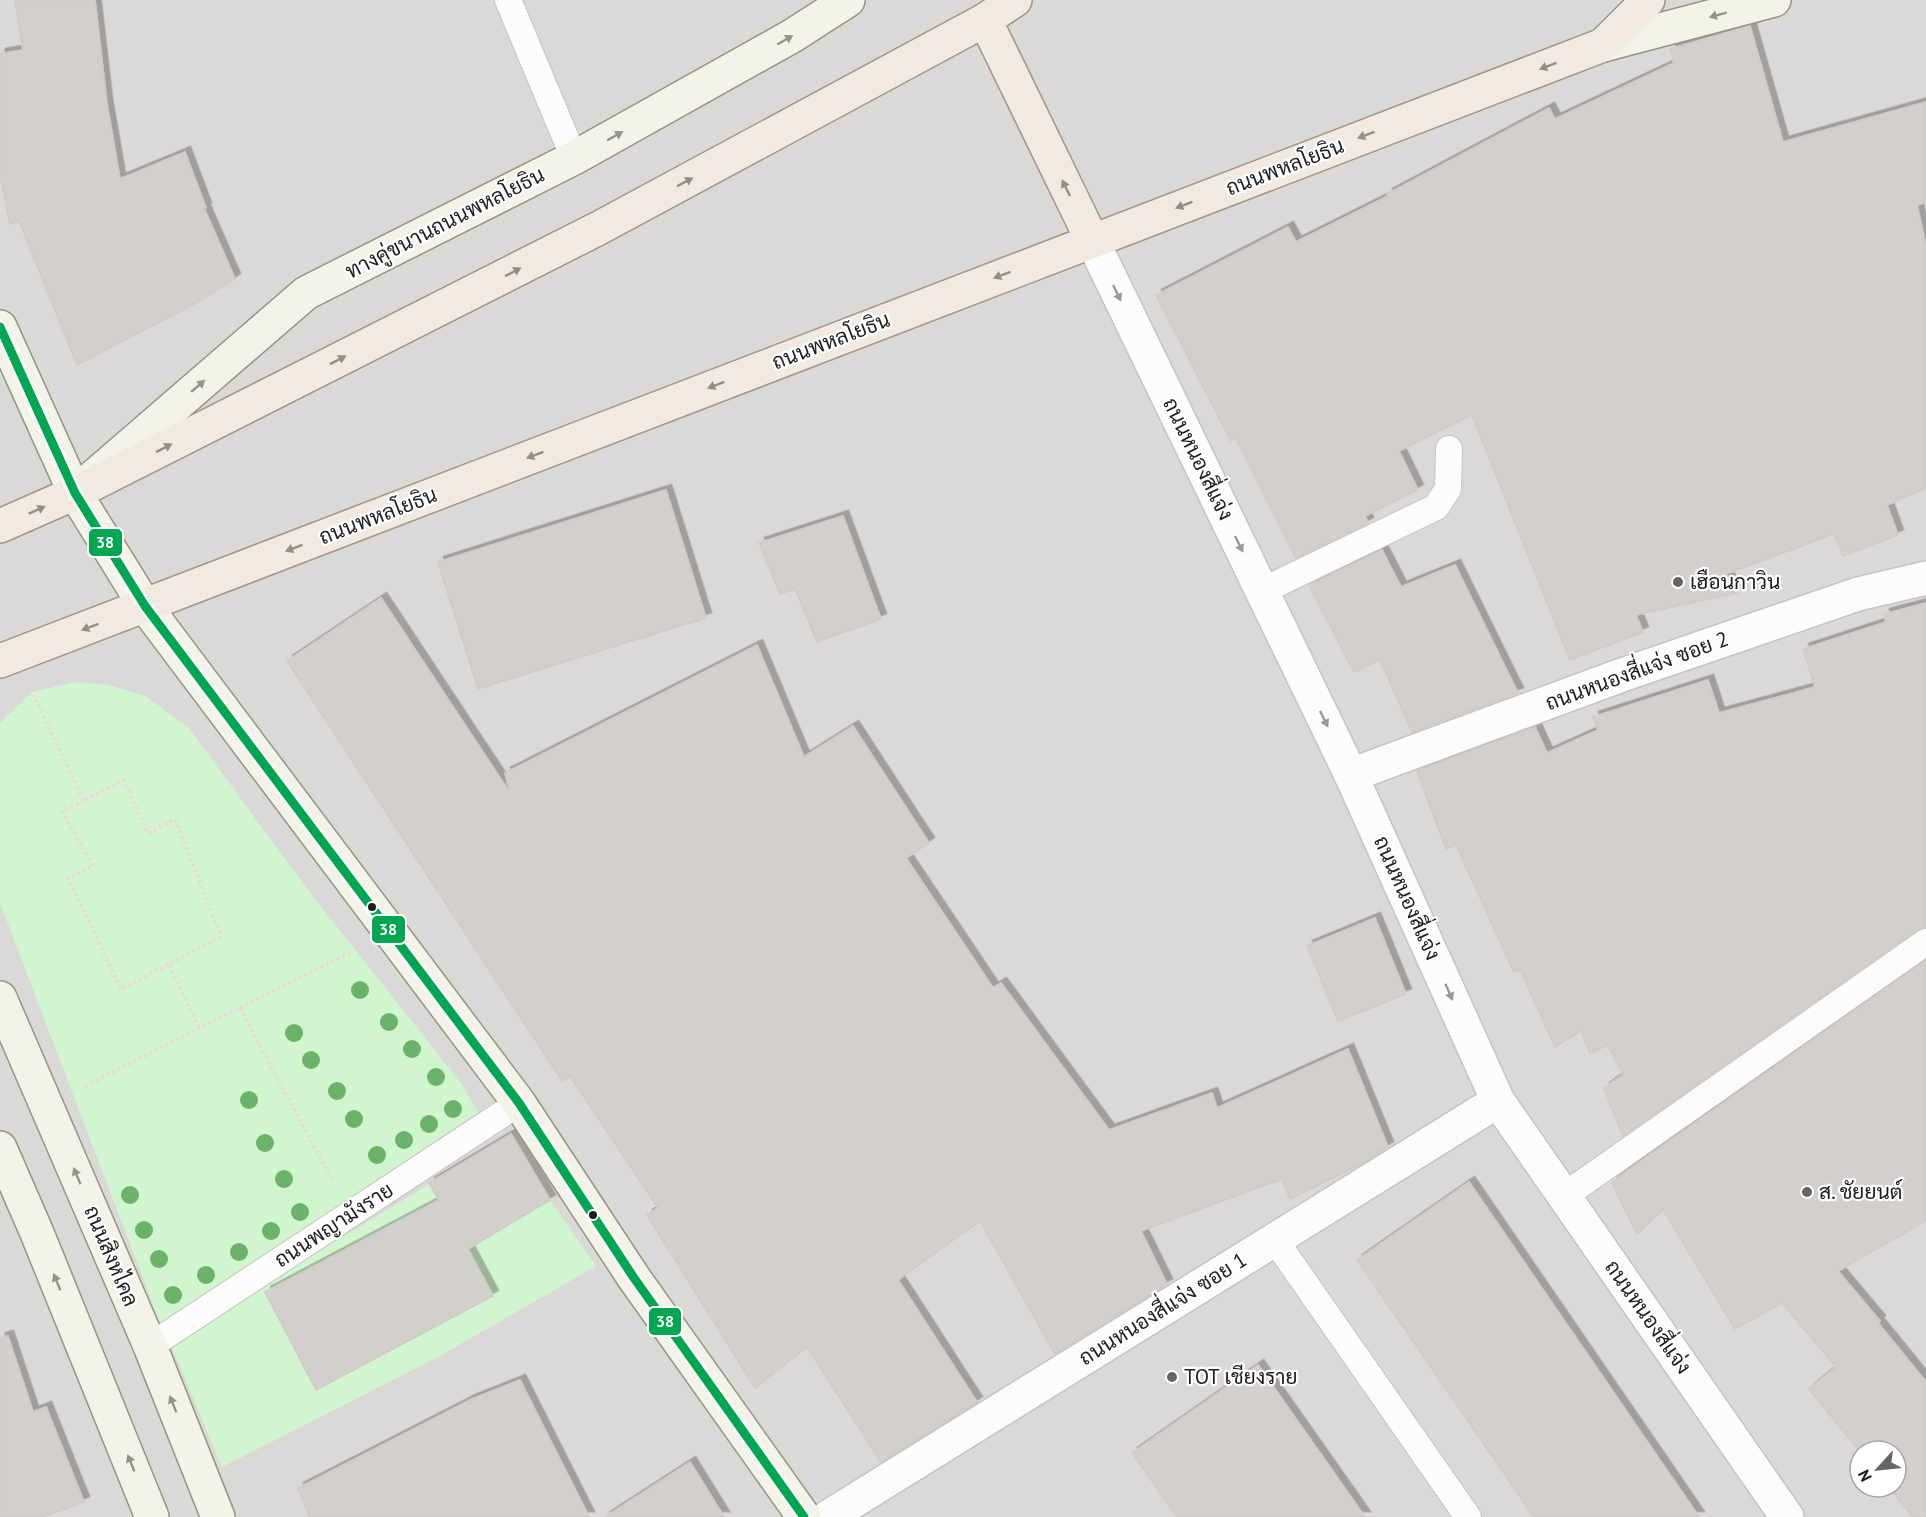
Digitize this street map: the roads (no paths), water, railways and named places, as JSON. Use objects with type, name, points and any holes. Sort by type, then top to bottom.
[{"type":"main road","name":"ทางคู่ขนานถนนพหลโยธิน","points":[[75,493],[306,294],[574,158],[792,36],[848,0]]},
{"type":"main road","points":[[0,526],[75,493],[600,228],[985,20],[1015,0]]},
{"type":"main road","name":"ถนนพหลโยธิน","points":[[0,661],[1603,45],[1648,0]]},
{"type":"main road","points":[[1603,45],[1774,0]]},
{"type":"main road","points":[[985,20],[1092,240]]},
{"type":"main road","points":[[0,327],[75,493],[145,606],[519,1103],[634,1278],[804,1517]]},
{"type":"main road","name":"ถนนสิงหไคล","points":[[0,998],[150,1346],[218,1517]]},
{"type":"main road","points":[[0,1148],[152,1517]]},
{"type":"street","name":"ถนนหนองสี่แจ่ง","points":[[1092,240],[1352,775],[1498,1101],[1786,1517]]},
{"type":"street","name":"ถนนหนองสี่แจ่ง ซอย 2","points":[[1352,775],[1622,675],[1858,594],[1926,578]]},
{"type":"street","name":"ถนนหนองสี่แจ่ง ซอย 1","points":[[828,1517],[1498,1101]]},
{"type":"lane","points":[[508,0],[574,158]]},
{"type":"lane","points":[[1262,591],[1436,507],[1448,489],[1449,449]]},
{"type":"lane","points":[[1564,1196],[1926,942]]},
{"type":"lane","name":"ถนนพญามังราย","points":[[150,1346],[519,1103]]},
{"type":"lane","points":[[1275,1240],[1468,1517]]},
{"type":"place","name":"เฮือนกาวิน","points":[[1678,582]]},
{"type":"place","name":"ส. ชัยยนต์","points":[[1807,1192]]},
{"type":"place","name":"TOT เชียงราย","points":[[1172,1377]]}]
